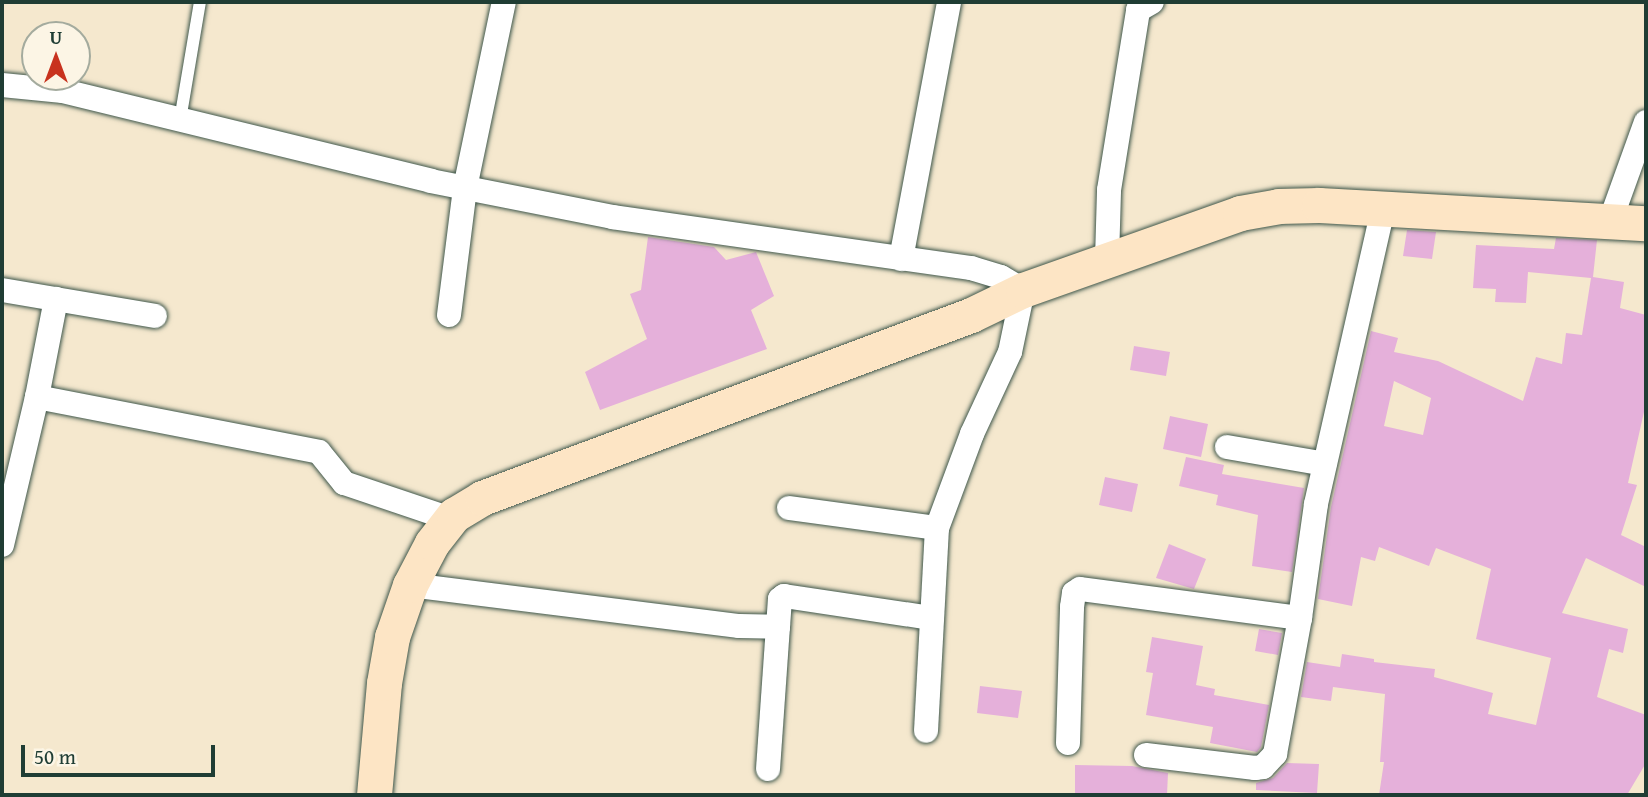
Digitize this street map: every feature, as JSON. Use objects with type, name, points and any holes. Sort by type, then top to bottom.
[{"type":"street","points":[[449,315],[464,188],[504,2]]},
{"type":"street","points":[[901,260],[949,2]]},
{"type":"street","points":[[1107,260],[1109,190],[1138,10],[1152,2]]},
{"type":"street","points":[[2,85],[63,91],[464,188],[612,217],[971,268],[1001,277],[1023,290]]},
{"type":"street","points":[[1611,219],[1646,122]]},
{"type":"street","points":[[374,795],[384,683],[392,637],[410,585],[432,543],[451,519],[482,498],[971,315],[1023,290],[1240,214],[1278,206],[1611,219],[1646,223]]},
{"type":"street","points":[[1146,755],[1255,768],[1270,762],[1275,754],[1300,618],[1316,504],[1383,210]]},
{"type":"street","points":[[2,290],[155,316]]},
{"type":"street","points":[[926,730],[937,528],[972,433],[1010,352],[1023,290]]},
{"type":"street","points":[[2,545],[9,487],[37,397],[56,299]]},
{"type":"street","points":[[37,397],[319,452],[344,483],[451,519]]},
{"type":"street","points":[[1227,447],[1325,464]]},
{"type":"street","points":[[789,508],[937,528]]},
{"type":"street","points":[[410,585],[739,626],[778,627]]},
{"type":"street","points":[[1068,743],[1072,607],[1074,593],[1080,589],[1089,587],[1300,618]]},
{"type":"street","points":[[768,769],[780,599],[784,596],[931,618]]},
{"type":"lane","points":[[180,120],[200,2]]},
{"type":"building","points":[[1407,230],[1436,232],[1432,259],[1403,256]]},
{"type":"building","points":[[648,237],[714,247],[726,260],[756,252],[774,296],[751,310],[767,349],[600,410],[585,372],[647,339],[630,294],[641,290]]},
{"type":"building","points":[[1556,238],[1597,240],[1593,277],[1624,282],[1620,308],[1646,315],[1646,403],[1628,483],[1637,485],[1621,535],[1646,547],[1646,587],[1586,558],[1562,613],[1628,629],[1623,653],[1609,649],[1597,697],[1646,715],[1646,763],[1627,795],[1379,795],[1384,762],[1380,762],[1385,694],[1333,687],[1331,701],[1301,697],[1307,662],[1340,667],[1342,654],[1374,659],[1374,662],[1435,669],[1434,677],[1493,693],[1488,714],[1536,725],[1551,658],[1476,639],[1491,569],[1436,548],[1429,566],[1379,547],[1375,561],[1361,557],[1352,606],[1318,599],[1331,507],[1371,331],[1398,338],[1394,352],[1438,361],[1523,401],[1536,357],[1562,364],[1566,333],[1582,335],[1591,278],[1528,272],[1526,303],[1495,302],[1496,289],[1473,288],[1476,245],[1554,249]],"holes":[[[1394,381],[1431,398],[1423,435],[1384,426]]]},
{"type":"building","points":[[1134,346],[1170,352],[1166,376],[1130,370]]},
{"type":"building","points":[[1170,416],[1208,424],[1201,457],[1163,449]]},
{"type":"building","points":[[1186,457],[1224,465],[1222,474],[1304,488],[1292,572],[1252,566],[1258,515],[1216,505],[1218,495],[1179,486]]},
{"type":"building","points":[[1105,477],[1138,484],[1132,512],[1099,505]]},
{"type":"building","points":[[1169,544],[1206,559],[1194,589],[1156,578]]},
{"type":"building","points":[[1259,629],[1282,633],[1278,655],[1255,651]]},
{"type":"building","points":[[1152,637],[1203,646],[1196,685],[1215,689],[1214,695],[1269,705],[1261,747],[1257,752],[1210,743],[1213,727],[1146,715],[1153,673],[1146,672]]},
{"type":"building","points":[[980,686],[1022,691],[1018,718],[977,713]]},
{"type":"building","points":[[1287,763],[1319,764],[1317,793],[1256,790],[1256,783],[1273,778]]},
{"type":"building","points":[[1075,765],[1132,766],[1168,773],[1167,795],[1075,795]]}]
